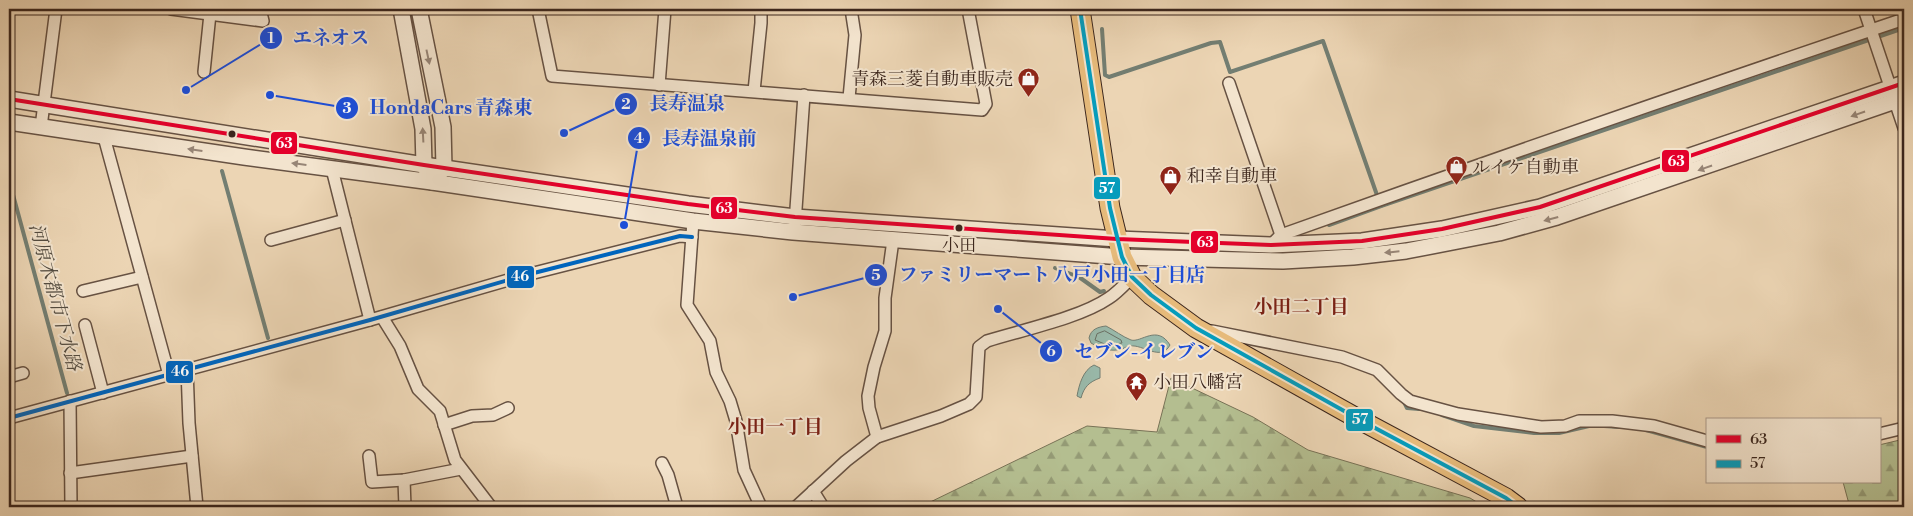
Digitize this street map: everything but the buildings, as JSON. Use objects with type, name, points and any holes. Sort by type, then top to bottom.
[{"type":"main road","points":[[1080,9],[1110,208],[1120,248],[1132,277],[1150,295],[1196,328],[1362,421],[1506,498],[1518,507]]},
{"type":"street","points":[[41,127],[56,9]]},
{"type":"street","points":[[171,9],[262,22],[260,9]]},
{"type":"street","points":[[401,9],[423,130],[424,165],[432,182]]},
{"type":"street","points":[[419,9],[443,127],[444,168],[432,182]]},
{"type":"street","points":[[538,9],[552,76],[982,110],[986,104],[968,9]]},
{"type":"street","points":[[659,84],[665,9]]},
{"type":"street","points":[[754,91],[761,9]]},
{"type":"street","points":[[849,98],[855,35],[851,9]]},
{"type":"street","points":[[1864,9],[1899,93],[1904,128]]},
{"type":"street","points":[[204,72],[210,14]]},
{"type":"street","points":[[1276,240],[1674,97],[1904,19]]},
{"type":"street","points":[[1229,82],[1276,240]]},
{"type":"street","points":[[9,99],[424,165],[688,204],[794,225],[893,240],[1120,248],[1276,240],[1362,241],[1442,228],[1540,207],[1899,93]]},
{"type":"street","points":[[9,122],[692,221],[794,225],[1283,261],[1406,250],[1499,233],[1557,218],[1899,93]]},
{"type":"street","points":[[794,225],[804,95]]},
{"type":"street","points":[[104,137],[168,375]]},
{"type":"street","points":[[332,169],[370,320]]},
{"type":"street","points":[[271,240],[345,220]]},
{"type":"street","points":[[692,221],[687,305],[710,341],[716,372],[730,401],[736,421],[744,470],[761,507]]},
{"type":"street","points":[[9,418],[370,320],[522,276],[680,236],[692,237]]},
{"type":"street","points":[[877,437],[869,408],[868,396],[874,367],[885,331],[885,298],[893,240]]},
{"type":"street","points":[[83,292],[142,277]]},
{"type":"street","points":[[796,507],[846,461],[877,437],[941,416],[969,404],[976,397],[978,388],[979,347],[987,341],[1076,314],[1108,299],[1132,277]]},
{"type":"street","points":[[382,316],[400,346],[418,389],[440,411],[455,460],[491,507]]},
{"type":"street","points":[[86,325],[103,392]]},
{"type":"street","points":[[1196,328],[1351,360],[1377,370],[1400,394],[1410,401],[1458,414],[1540,427],[1565,426],[1579,421],[1612,420],[1654,426],[1706,441]]},
{"type":"street","points":[[187,369],[189,423],[197,507]]},
{"type":"street","points":[[9,377],[23,373]]},
{"type":"street","points":[[70,401],[71,507]]},
{"type":"street","points":[[444,425],[472,416],[493,415],[508,408]]},
{"type":"street","points":[[1880,434],[1904,428]]},
{"type":"street","points":[[70,473],[192,456]]},
{"type":"street","points":[[369,456],[372,482],[404,480],[461,469]]},
{"type":"street","points":[[662,463],[668,475],[677,507]]},
{"type":"street","points":[[404,480],[405,507]]},
{"type":"street","points":[[813,491],[823,507]]},
{"type":"green space","points":[[1171,378],[1253,417],[1308,450],[1470,498],[1485,507],[920,507],[1087,426],[1157,432]]},
{"type":"green space","points":[[1904,439],[1904,507],[1862,507],[1849,504],[1844,484],[1880,484],[1880,445]]},
{"type":"water","points":[[1106,326],[1131,340],[1155,335],[1165,339],[1170,345],[1166,350],[1157,352],[1135,346],[1110,350],[1091,343],[1089,338],[1091,332]]},
{"type":"water","points":[[1094,365],[1100,368],[1100,378],[1088,385],[1081,398],[1077,396],[1080,383],[1087,370]]},
{"type":"waterway","points":[[1381,206],[1904,28]]},
{"type":"waterway","points":[[1102,29],[1105,75],[1109,77],[1211,43],[1220,42],[1230,72],[1323,41],[1378,198]]},
{"type":"waterway","name":"河原木都市下水路","points":[[222,171],[268,338]]},
{"type":"waterway","name":"河原木都市下水路","points":[[9,180],[67,393]]},
{"type":"waterway","points":[[1329,225],[1381,206],[1380,204]]},
{"type":"waterway","name":"河原木都市下水路","points":[[1055,268],[1079,277],[1100,292],[1104,291]]},
{"type":"waterway","name":"河原木都市下水路","points":[[1404,402],[1407,408],[1419,409]]},
{"type":"waterway","name":"河原木都市下水路","points":[[1442,415],[1474,426],[1534,433],[1559,433],[1589,426]]},
{"type":"waterway","name":"河原木都市下水路","points":[[1604,426],[1619,427]]},
{"type":"waterway","name":"河原木都市下水路","points":[[1646,430],[1706,447]]},
{"type":"transit line","name":"57","points":[[1080,9],[1110,208],[1122,257],[1132,277],[1151,295],[1196,328],[1362,421],[1506,498],[1518,507]]},
{"type":"transit line","name":"63","points":[[9,99],[424,165],[688,204],[795,217],[1117,239],[1271,245],[1362,241],[1442,229],[1540,207],[1904,83]]},
{"type":"transit line","name":"46","points":[[9,418],[370,320],[522,276],[680,236],[692,237]]},
{"type":"place","name":"エネオス","points":[[186,90]]},
{"type":"place","name":"HondaCars 青森東","points":[[270,95]]},
{"type":"place","name":"青森三菱自動車販売","points":[[1029,98]]},
{"type":"place","name":"長寿温泉","points":[[564,133]]},
{"type":"place","name":"ルイケ自動車","points":[[1456,186]]},
{"type":"place","name":"和幸自動車","points":[[1171,195]]},
{"type":"place","name":"長寿温泉前","points":[[624,225]]},
{"type":"place","name":"小田","points":[[959,228]]},
{"type":"place","name":"ファミリーマート 八戸小田一丁目店","points":[[793,297]]},
{"type":"place","name":"セブン-イレブン","points":[[998,309]]},
{"type":"place","name":"小田八幡宮","points":[[1137,401]]},
{"type":"district","name":"小田二丁目","points":[[1301,307]]},
{"type":"district","name":"小田一丁目","points":[[775,427]]}]
